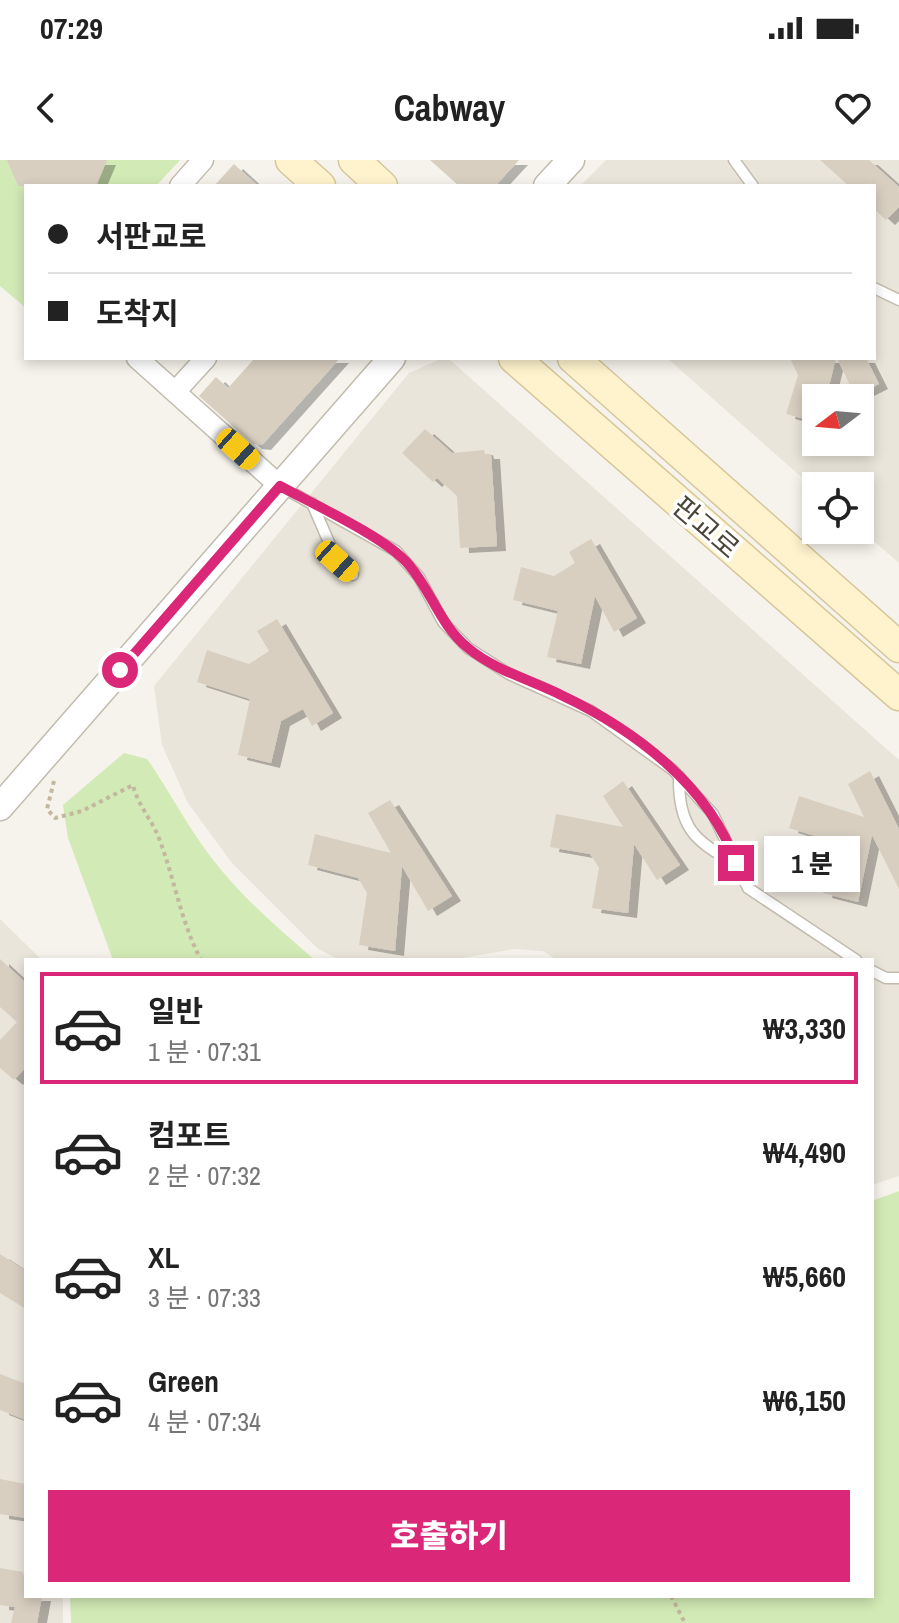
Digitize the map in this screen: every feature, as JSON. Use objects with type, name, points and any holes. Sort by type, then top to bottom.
[{"type":"main road","points":[[291,160],[318,184]]},
{"type":"main road","points":[[354,160],[380,184]]},
{"type":"main road","name":"판교로","points":[[516,360],[899,695]]},
{"type":"main road","name":"판교로","points":[[575,360],[899,647]]},
{"type":"street","points":[[182,184],[203,160]]},
{"type":"street","points":[[549,184],[571,160]]},
{"type":"street","points":[[139,360],[280,486]]},
{"type":"street","points":[[175,392],[204,360]]},
{"type":"street","points":[[1,804],[390,360]]},
{"type":"lane","points":[[734,160],[752,184]]},
{"type":"lane","points":[[876,289],[899,300]]},
{"type":"lane","points":[[280,486],[396,551],[419,577],[443,622],[468,648],[509,674],[591,711],[679,776],[713,814],[748,888],[853,958]]},
{"type":"lane","points":[[312,503],[337,561],[353,575]]},
{"type":"lane","points":[[679,776],[679,800],[689,829],[712,852],[736,863]]},
{"type":"lane","points":[[874,972],[886,978],[899,978]]},
{"type":"path","points":[[54,780],[47,809],[55,818],[82,811],[133,785],[136,799],[159,838],[183,919],[200,958]]},
{"type":"path","points":[[672,1598],[685,1623]]},
{"type":"shaded area","points":[[606,160],[899,160],[899,563],[874,541],[874,472],[802,472],[802,478],[669,360],[876,360],[876,184],[582,184]]},
{"type":"shaded area","points":[[438,360],[450,360],[899,760],[899,1176],[874,1184],[874,958],[554,958],[543,951],[514,949],[461,958],[335,958],[317,948],[232,863],[188,803],[162,745],[154,686],[409,373]]},
{"type":"shaded area","points":[[0,919],[40,958],[24,958],[24,1598],[63,1598],[63,1623],[0,1623]]},
{"type":"green space","points":[[0,160],[180,160],[158,184],[24,184],[24,306],[0,286]]},
{"type":"green space","points":[[124,753],[147,759],[206,851],[234,885],[313,958],[112,958],[68,838],[63,805]]},
{"type":"green space","points":[[899,1191],[899,1623],[71,1623],[70,1598],[874,1598],[874,1200]]},
{"type":"building","points":[[7,160],[107,160],[97,184],[18,186]]},
{"type":"building","points":[[430,160],[519,160],[497,184],[457,184]]},
{"type":"building","points":[[820,160],[869,160],[899,187],[899,207],[886,220],[876,211],[876,184],[847,184]]},
{"type":"building","points":[[234,164],[256,184],[216,184]]},
{"type":"building","points":[[253,360],[338,360],[262,445],[253,444],[199,396],[216,377],[228,388]]},
{"type":"building","points":[[791,360],[836,360],[830,384],[802,384],[802,418],[786,414],[798,375]]},
{"type":"building","points":[[838,360],[867,360],[879,384],[874,386],[874,384],[849,384]]},
{"type":"building","points":[[425,429],[452,453],[484,450],[485,454],[491,454],[497,546],[460,548],[457,496],[437,478],[433,482],[402,453]]},
{"type":"building","points":[[591,539],[637,618],[614,632],[595,596],[581,664],[547,657],[558,611],[513,600],[521,567],[554,576],[575,563],[569,552]]},
{"type":"building","points":[[277,619],[333,713],[312,726],[303,709],[281,721],[271,763],[238,755],[250,699],[197,682],[207,650],[249,664],[269,651],[257,631]]},
{"type":"building","points":[[870,771],[899,829],[899,889],[872,835],[858,902],[823,893],[835,854],[828,840],[789,828],[799,796],[864,817],[848,784]]},
{"type":"building","points":[[623,781],[680,865],[657,880],[634,844],[628,913],[592,908],[599,868],[590,854],[550,847],[556,814],[623,827],[603,796]]},
{"type":"building","points":[[390,800],[452,896],[428,911],[402,866],[395,951],[359,945],[367,893],[358,878],[308,865],[315,834],[391,853],[368,813]]},
{"type":"building","points":[[0,959],[24,981],[24,1069],[14,1080],[0,1068],[0,1040],[17,1022],[0,1007]]},
{"type":"building","points":[[0,1254],[24,1270],[24,1308],[0,1293]]},
{"type":"building","points":[[0,1374],[24,1383],[24,1419],[0,1410]]},
{"type":"building","points":[[0,1479],[24,1484],[24,1518],[0,1514]]},
{"type":"building","points":[[0,1568],[23,1572],[24,1598],[42,1598],[37,1623],[11,1623],[15,1607],[0,1605]]},
{"type":"route","points":[[120,670],[280,486],[396,551],[419,577],[443,622],[468,648],[509,674],[560,694],[591,711],[673,770],[713,814],[736,863]]}]
